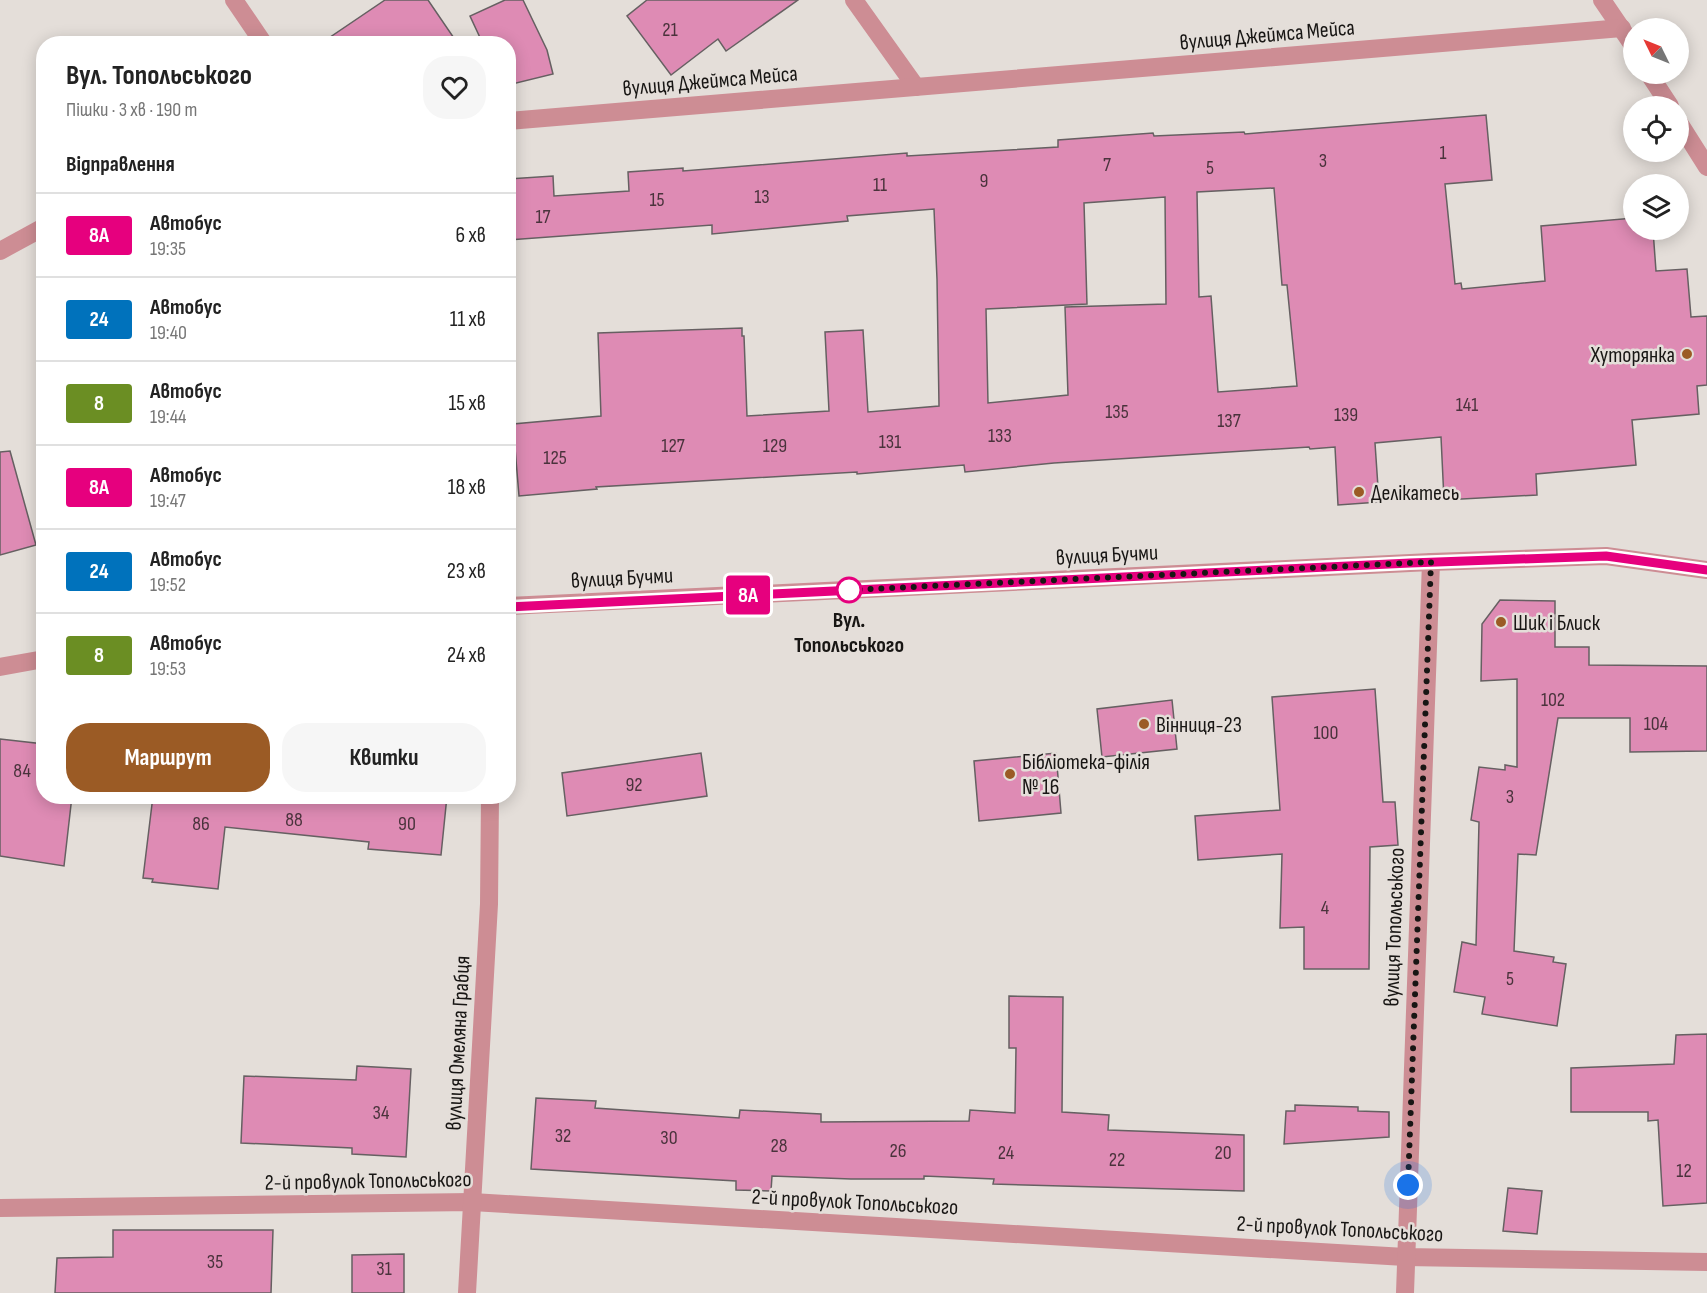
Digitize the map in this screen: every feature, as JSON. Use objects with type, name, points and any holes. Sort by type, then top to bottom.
[{"type":"street","points":[[234,0],[259,36]]},
{"type":"street","points":[[854,0],[916,87]]},
{"type":"street","points":[[1602,0],[1622,28]]},
{"type":"street","name":"вулиця Джеймса Мейса","points":[[516,120],[1622,28]]},
{"type":"street","points":[[1689,138],[1707,167]]},
{"type":"street","points":[[0,251],[36,231]]},
{"type":"street","name":"вулиця Бучми","points":[[516,606],[1431,562],[1606,556],[1707,570]]},
{"type":"street","name":"вулиця Топольського","points":[[1405,1293],[1431,562]]},
{"type":"street","points":[[0,667],[36,660]]},
{"type":"street","name":"вулиця Омеляна Грабця","points":[[468,1293],[489,904],[490,804]]},
{"type":"street","name":"2-й провулок Топольського","points":[[0,1208],[472,1202],[1405,1257],[1707,1262]]},
{"type":"building","points":[[385,0],[428,0],[453,36],[332,36]]},
{"type":"building","points":[[505,0],[523,0],[547,50],[553,74],[516,83],[516,36],[479,36],[470,16]]},
{"type":"building","points":[[647,0],[798,0],[726,51],[718,39],[671,75],[627,16]]},
{"type":"building","points":[[1486,115],[1492,180],[1445,184],[1455,284],[1461,283],[1462,289],[1545,281],[1541,226],[1623,219],[1623,240],[1654,240],[1656,271],[1687,269],[1691,317],[1707,316],[1707,385],[1697,386],[1699,414],[1632,420],[1636,465],[1536,474],[1537,495],[1444,500],[1441,437],[1375,443],[1379,502],[1338,505],[1335,447],[1054,463],[965,472],[964,465],[857,474],[857,472],[596,487],[597,489],[519,496],[516,424],[601,416],[598,333],[742,328],[747,416],[829,411],[825,332],[863,330],[868,412],[939,406],[934,209],[847,216],[848,221],[712,234],[712,225],[516,239],[516,178],[553,176],[554,196],[629,191],[628,172],[683,168],[683,171],[907,153],[907,156],[1058,147],[1058,140],[1153,133],[1154,136],[1244,132],[1245,134]],"holes":[[[1274,188],[1282,285],[1287,285],[1297,386],[1218,392],[1211,296],[1199,297],[1197,192]],[[1165,197],[1166,304],[1065,307],[1068,395],[988,403],[986,309],[1087,304],[1084,203]]]},
{"type":"building","points":[[10,451],[36,545],[0,555],[0,452]]},
{"type":"building","points":[[1500,600],[1555,601],[1555,647],[1589,647],[1589,665],[1707,666],[1707,751],[1630,752],[1630,718],[1558,718],[1536,855],[1518,854],[1514,951],[1554,957],[1553,962],[1566,964],[1557,1026],[1482,1014],[1485,997],[1454,992],[1462,942],[1476,945],[1479,822],[1471,820],[1479,767],[1505,770],[1505,765],[1517,767],[1517,679],[1481,681],[1482,624]]},
{"type":"building","points":[[1375,689],[1383,802],[1395,802],[1398,845],[1370,847],[1369,969],[1304,969],[1304,927],[1280,928],[1282,854],[1198,860],[1195,816],[1280,810],[1272,697]]},
{"type":"building","points":[[1172,700],[1177,749],[1102,757],[1097,709]]},
{"type":"building","points":[[0,739],[36,743],[36,804],[71,804],[64,866],[0,856]]},
{"type":"building","points":[[701,753],[707,796],[567,816],[562,773]]},
{"type":"building","points":[[1056,753],[1061,813],[979,821],[974,761]]},
{"type":"building","points":[[152,804],[446,804],[441,855],[368,849],[369,842],[225,827],[218,889],[152,882],[153,879],[143,878]]},
{"type":"building","points":[[1009,996],[1063,997],[1062,1112],[1109,1115],[1108,1130],[1244,1135],[1244,1191],[993,1184],[994,1179],[924,1176],[924,1179],[851,1179],[772,1176],[771,1191],[736,1190],[736,1181],[531,1169],[536,1098],[596,1101],[595,1108],[739,1118],[740,1110],[821,1114],[821,1122],[969,1121],[970,1110],[1015,1113],[1016,1048],[1009,1048]]},
{"type":"building","points":[[1707,1034],[1707,1203],[1663,1206],[1658,1120],[1648,1121],[1648,1112],[1571,1112],[1571,1068],[1674,1064],[1676,1035]]},
{"type":"building","points":[[357,1066],[411,1069],[406,1157],[352,1154],[352,1148],[241,1143],[244,1076],[356,1080]]},
{"type":"building","points":[[1295,1105],[1358,1107],[1358,1111],[1389,1112],[1389,1137],[1284,1144],[1286,1111],[1295,1111]]},
{"type":"building","points":[[1508,1188],[1542,1191],[1537,1234],[1503,1231]]},
{"type":"building","points":[[113,1230],[273,1230],[271,1293],[55,1293],[57,1258],[113,1257]]},
{"type":"building","points":[[404,1254],[404,1293],[352,1293],[352,1255]]},
{"type":"bus line","name":"8А","points":[[516,607],[1410,563],[1606,556],[1707,570]]},
{"type":"place","name":"Хуторянка","points":[[1687,354]]},
{"type":"place","name":"Делікатесь","points":[[1359,492]]},
{"type":"place","name":"Вул. Топольського","points":[[849,590]]},
{"type":"place","name":"Шик і Блиск","points":[[1501,622]]},
{"type":"place","name":"Вінниця-23","points":[[1144,724]]},
{"type":"place","name":"Бібліотека-філія № 16","points":[[1010,774]]},
{"type":"route","points":[[849,590],[1431,562],[1408,1185]]}]
